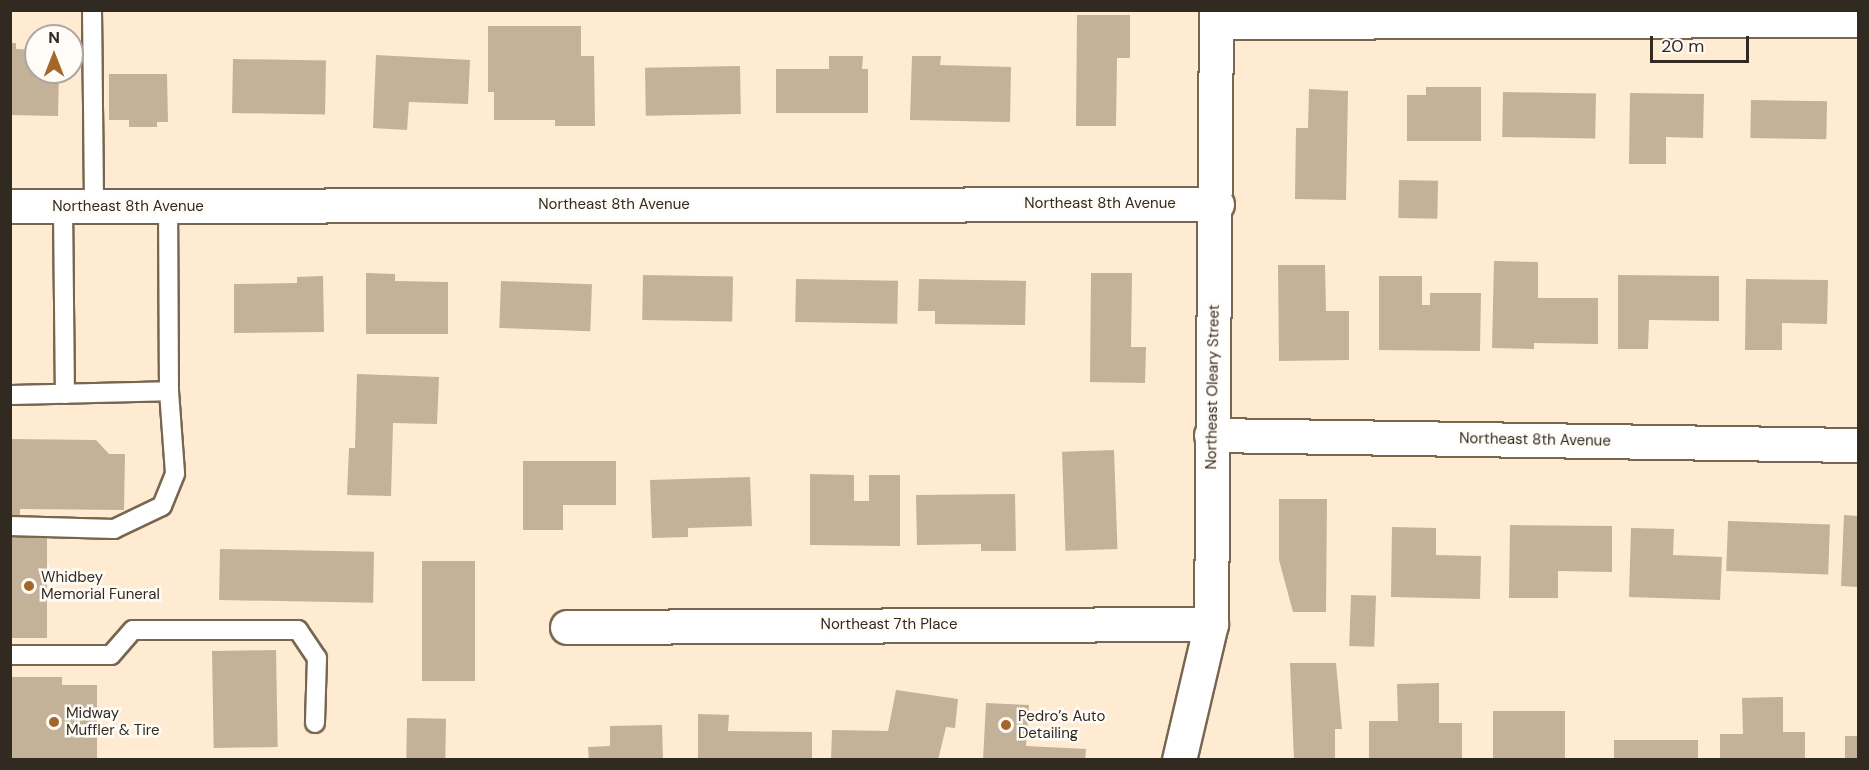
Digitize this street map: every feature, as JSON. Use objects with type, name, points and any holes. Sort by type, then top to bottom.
[{"type":"street","points":[[1216,16],[1858,20]]},
{"type":"street","name":"Northeast Oleary Street","points":[[1179,759],[1211,624],[1211,435],[1217,204],[1216,16]]},
{"type":"street","name":"Northeast 8th Avenue","points":[[10,206],[1217,204]]},
{"type":"street","name":"Northeast 8th Avenue","points":[[1211,435],[1858,445]]},
{"type":"street","name":"Northeast 7th Place","points":[[567,627],[1211,624]]},
{"type":"lane","points":[[65,394],[92,10]]},
{"type":"lane","points":[[10,526],[114,529],[162,506],[175,473],[169,391],[168,207]]},
{"type":"lane","points":[[10,395],[169,391]]},
{"type":"lane","points":[[10,656],[111,656],[133,630],[298,630],[317,658],[315,723]]},
{"type":"building","points":[[1077,15],[1130,15],[1130,58],[1117,58],[1116,126],[1076,126]]},
{"type":"building","points":[[488,26],[581,26],[581,56],[594,56],[595,126],[555,126],[555,120],[494,120],[494,92],[488,92]]},
{"type":"building","points":[[10,43],[16,43],[16,49],[24,49],[24,84],[59,84],[58,116],[10,115]]},
{"type":"building","points":[[376,55],[470,60],[468,104],[409,102],[407,130],[373,128]]},
{"type":"building","points":[[829,56],[863,56],[862,69],[868,69],[868,113],[776,113],[776,69],[829,69]]},
{"type":"building","points":[[912,56],[941,56],[940,65],[1011,67],[1010,122],[910,120]]},
{"type":"building","points":[[233,59],[326,61],[325,115],[232,113]]},
{"type":"building","points":[[740,66],[741,114],[646,116],[645,68]]},
{"type":"building","points":[[109,74],[167,74],[168,122],[157,122],[157,127],[129,127],[129,120],[109,120]]},
{"type":"building","points":[[1426,87],[1481,87],[1481,141],[1407,141],[1407,95],[1426,95]]},
{"type":"building","points":[[1309,89],[1348,91],[1346,200],[1295,199],[1296,128],[1308,128]]},
{"type":"building","points":[[1503,92],[1596,94],[1595,139],[1502,137]]},
{"type":"building","points":[[1630,93],[1704,94],[1703,138],[1666,137],[1666,164],[1629,164]]},
{"type":"building","points":[[1751,100],[1827,101],[1826,139],[1750,138]]},
{"type":"building","points":[[1399,180],[1438,181],[1437,219],[1398,218]]},
{"type":"building","points":[[1494,261],[1538,262],[1538,298],[1598,298],[1598,344],[1534,343],[1534,349],[1492,348]]},
{"type":"building","points":[[1278,265],[1325,265],[1326,311],[1349,311],[1349,360],[1279,361]]},
{"type":"building","points":[[366,273],[395,274],[395,281],[448,282],[448,334],[366,334]]},
{"type":"building","points":[[1091,273],[1132,273],[1131,347],[1146,347],[1145,383],[1090,382]]},
{"type":"building","points":[[643,275],[733,277],[732,322],[642,320]]},
{"type":"building","points":[[1618,275],[1719,276],[1719,321],[1649,320],[1648,349],[1618,349]]},
{"type":"building","points":[[323,276],[324,332],[234,333],[234,284],[297,283],[297,277]]},
{"type":"building","points":[[1379,276],[1422,276],[1422,305],[1430,305],[1430,293],[1481,293],[1480,351],[1379,350]]},
{"type":"building","points":[[796,279],[898,281],[897,324],[795,322]]},
{"type":"building","points":[[919,279],[1026,281],[1025,325],[935,324],[935,311],[918,311]]},
{"type":"building","points":[[1746,279],[1828,280],[1827,324],[1782,323],[1782,350],[1745,350]]},
{"type":"building","points":[[501,281],[592,284],[590,331],[499,328]]},
{"type":"building","points":[[357,374],[439,377],[437,424],[393,423],[391,496],[347,495],[349,448],[355,448]]},
{"type":"building","points":[[10,439],[96,440],[109,454],[125,454],[124,510],[20,509],[20,517],[10,517]]},
{"type":"building","points":[[1114,450],[1117,549],[1065,551],[1062,452]]},
{"type":"building","points":[[523,461],[616,461],[616,505],[563,505],[563,530],[523,530]]},
{"type":"building","points":[[810,474],[854,475],[854,501],[869,501],[869,475],[900,475],[900,546],[810,545]]},
{"type":"building","points":[[750,477],[752,526],[688,528],[688,537],[652,538],[650,480]]},
{"type":"building","points":[[1015,494],[1016,551],[981,551],[981,544],[917,545],[916,495]]},
{"type":"building","points":[[1279,499],[1327,499],[1326,612],[1293,612],[1279,560]]},
{"type":"building","points":[[1844,515],[1858,516],[1858,587],[1841,586]]},
{"type":"building","points":[[1728,521],[1830,525],[1828,575],[1726,571]]},
{"type":"building","points":[[1510,525],[1612,526],[1612,572],[1558,571],[1558,598],[1509,598]]},
{"type":"building","points":[[1392,527],[1436,528],[1436,555],[1481,556],[1480,599],[1391,597]]},
{"type":"building","points":[[1631,528],[1674,529],[1673,555],[1722,557],[1720,600],[1629,597]]},
{"type":"building","name":"Whidbey Memorial Funeral","points":[[10,534],[47,534],[47,638],[10,638]]},
{"type":"building","points":[[220,549],[374,552],[373,603],[219,600]]},
{"type":"building","points":[[422,561],[475,561],[475,681],[422,681]]},
{"type":"building","points":[[1351,595],[1376,596],[1374,647],[1349,646]]},
{"type":"building","points":[[276,650],[278,747],[214,748],[212,651]]},
{"type":"building","points":[[1290,663],[1336,663],[1342,729],[1335,729],[1335,760],[1294,760]]},
{"type":"building","name":"Midway Muffler & Tire","points":[[10,677],[62,677],[62,685],[97,685],[97,760],[10,760]]},
{"type":"building","points":[[1439,683],[1439,723],[1462,723],[1462,760],[1369,760],[1369,721],[1398,721],[1397,684]]},
{"type":"building","points":[[896,690],[958,699],[955,728],[946,727],[938,760],[831,760],[832,730],[888,731]]},
{"type":"building","points":[[1783,697],[1783,732],[1805,732],[1805,760],[1720,760],[1720,734],[1743,734],[1742,698]]},
{"type":"building","name":"Pedro’s Auto Detailing","points":[[986,703],[1029,705],[1026,746],[1086,749],[1085,760],[983,760]]},
{"type":"building","points":[[1493,711],[1565,711],[1565,760],[1493,760]]},
{"type":"building","points":[[698,714],[729,715],[728,731],[812,732],[812,760],[698,760]]},
{"type":"building","points":[[407,718],[446,719],[445,760],[406,760]]},
{"type":"building","points":[[662,725],[663,760],[589,760],[588,747],[610,746],[610,726]]},
{"type":"building","points":[[1845,736],[1858,736],[1858,760],[1845,760]]},
{"type":"building","points":[[1614,740],[1698,740],[1698,760],[1614,760]]},
{"type":"place","name":"Whidbey Memorial Funeral","points":[[29,586]]},
{"type":"place","name":"Midway Muffler & Tire","points":[[54,722]]},
{"type":"place","name":"Pedro’s Auto Detailing","points":[[1006,725]]}]
